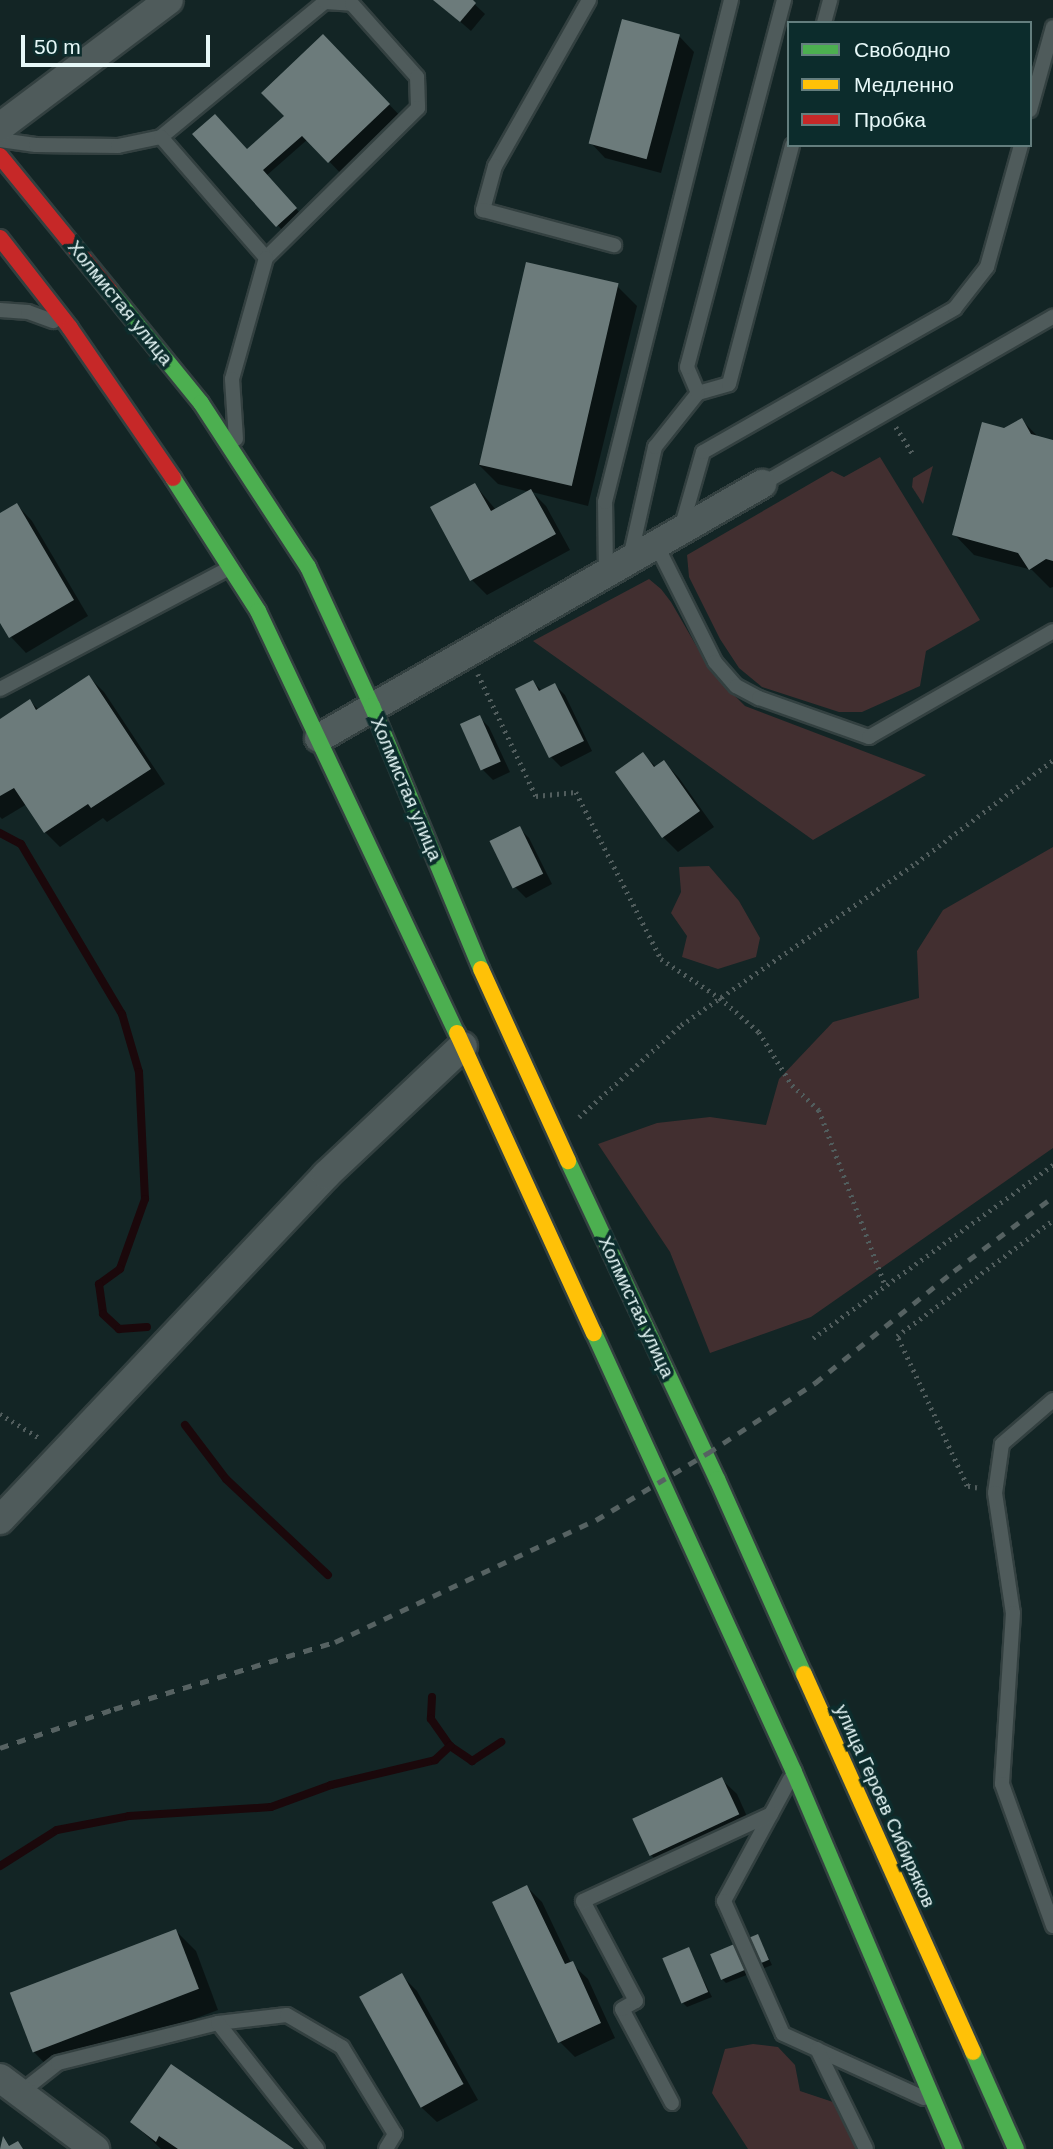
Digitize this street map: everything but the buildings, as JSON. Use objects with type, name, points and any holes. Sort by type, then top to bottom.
[{"type":"highway","name":"Холмистая улица","points":[[0,156],[201,403],[308,567],[372,706],[506,1029],[717,1479]]},
{"type":"highway","points":[[0,238],[70,328],[150,442],[258,611],[463,1046],[794,1772],[954,2149]]},
{"type":"highway","name":"улица Героев Сибиряков","points":[[717,1479],[1016,2149]]},
{"type":"street","points":[[0,127],[169,0]]},
{"type":"street","points":[[319,738],[618,564],[762,484]]},
{"type":"street","points":[[0,1520],[326,1175],[463,1046]]},
{"type":"street","points":[[10,2085],[95,2149]]},
{"type":"lane","points":[[589,0],[495,166],[482,210],[614,245]]},
{"type":"lane","points":[[618,564],[605,502],[731,0]]},
{"type":"lane","points":[[698,393],[687,367],[784,0]]},
{"type":"lane","points":[[825,21],[830,0]]},
{"type":"lane","points":[[0,140],[36,145],[118,146],[161,136],[325,2],[352,4],[417,77],[418,108],[266,258],[232,379],[237,458]]},
{"type":"lane","points":[[1032,103],[1053,27]]},
{"type":"lane","points":[[161,136],[266,258]]},
{"type":"lane","points":[[618,564],[655,447],[698,393],[729,384],[791,147]]},
{"type":"lane","points":[[1020,147],[987,267],[955,308],[704,452],[668,537],[715,662],[736,686],[760,698],[869,737],[1053,631]]},
{"type":"lane","points":[[0,310],[28,312],[70,328]]},
{"type":"lane","points":[[762,484],[1053,317]]},
{"type":"lane","points":[[0,690],[230,568]]},
{"type":"lane","points":[[1053,1400],[1002,1444],[995,1493],[1013,1613],[1002,1784],[1053,1926]]},
{"type":"lane","points":[[794,1772],[724,1901],[783,2034],[932,2101]]},
{"type":"lane","points":[[673,2103],[622,2009],[636,2001],[583,1901],[771,1814]]},
{"type":"lane","points":[[10,2085],[58,2063],[218,2023],[287,2015],[342,2047],[395,2134],[386,2149]]},
{"type":"lane","points":[[218,2023],[317,2149]]},
{"type":"lane","points":[[817,2049],[866,2149]]},
{"type":"path","points":[[467,651],[536,796],[576,792],[661,959],[720,998],[759,1032],[792,1085],[819,1110],[885,1285]]},
{"type":"path","points":[[556,1139],[681,1025],[916,863],[1053,760]]},
{"type":"path","points":[[813,1338],[1053,1165]]},
{"type":"path","points":[[995,1493],[967,1486],[897,1336],[1053,1220]]},
{"type":"path","points":[[0,1414],[66,1453]]},
{"type":"shaded area","points":[[880,457],[980,620],[926,651],[920,686],[862,712],[839,712],[762,687],[739,668],[720,639],[689,577],[687,555],[832,471],[844,477]]},
{"type":"shaded area","points":[[933,466],[923,504],[912,487],[913,478]]},
{"type":"shaded area","points":[[649,579],[671,602],[712,673],[745,706],[926,775],[813,840],[533,641]]},
{"type":"shaded area","points":[[1053,847],[1053,1148],[811,1317],[710,1353],[670,1252],[598,1144],[657,1123],[710,1117],[766,1125],[779,1079],[833,1022],[919,998],[917,951],[943,910]]},
{"type":"shaded area","points":[[709,866],[739,901],[760,938],[756,957],[718,969],[682,957],[687,936],[671,913],[681,892],[679,867]]},
{"type":"shaded area","points":[[753,2044],[778,2047],[795,2065],[800,2091],[839,2104],[847,2131],[860,2141],[862,2149],[748,2149],[712,2093],[725,2049]]},
{"type":"waterway","points":[[0,833],[21,844],[122,1014],[139,1072],[145,1199],[120,1269],[99,1284],[103,1314],[119,1329],[147,1327]]},
{"type":"waterway","points":[[185,1425],[226,1479],[328,1575]]},
{"type":"waterway","points":[[432,1697],[431,1719],[450,1746],[472,1761],[501,1742]]},
{"type":"waterway","points":[[0,1866],[57,1830],[129,1816],[271,1807],[331,1785],[435,1760],[450,1746]]},
{"type":"railway","points":[[0,1748],[114,1709],[335,1642],[596,1520],[708,1453],[815,1383],[954,1271],[1053,1197]]},
{"type":"traffic: fast","points":[[110,291],[201,403],[308,567],[372,706],[481,969]]},
{"type":"traffic: fast","points":[[173,478],[258,611],[457,1033]]},
{"type":"traffic: fast","points":[[568,1161],[717,1479],[804,1674]]},
{"type":"traffic: fast","points":[[594,1333],[794,1772],[954,2149]]},
{"type":"traffic: fast","points":[[973,2052],[1016,2149]]},
{"type":"traffic: slow","points":[[481,969],[568,1161]]},
{"type":"traffic: slow","points":[[457,1033],[594,1333]]},
{"type":"traffic: slow","points":[[804,1674],[973,2052]]},
{"type":"traffic: jam","points":[[0,156],[110,291]]},
{"type":"traffic: jam","points":[[0,238],[70,328],[173,478]]}]
